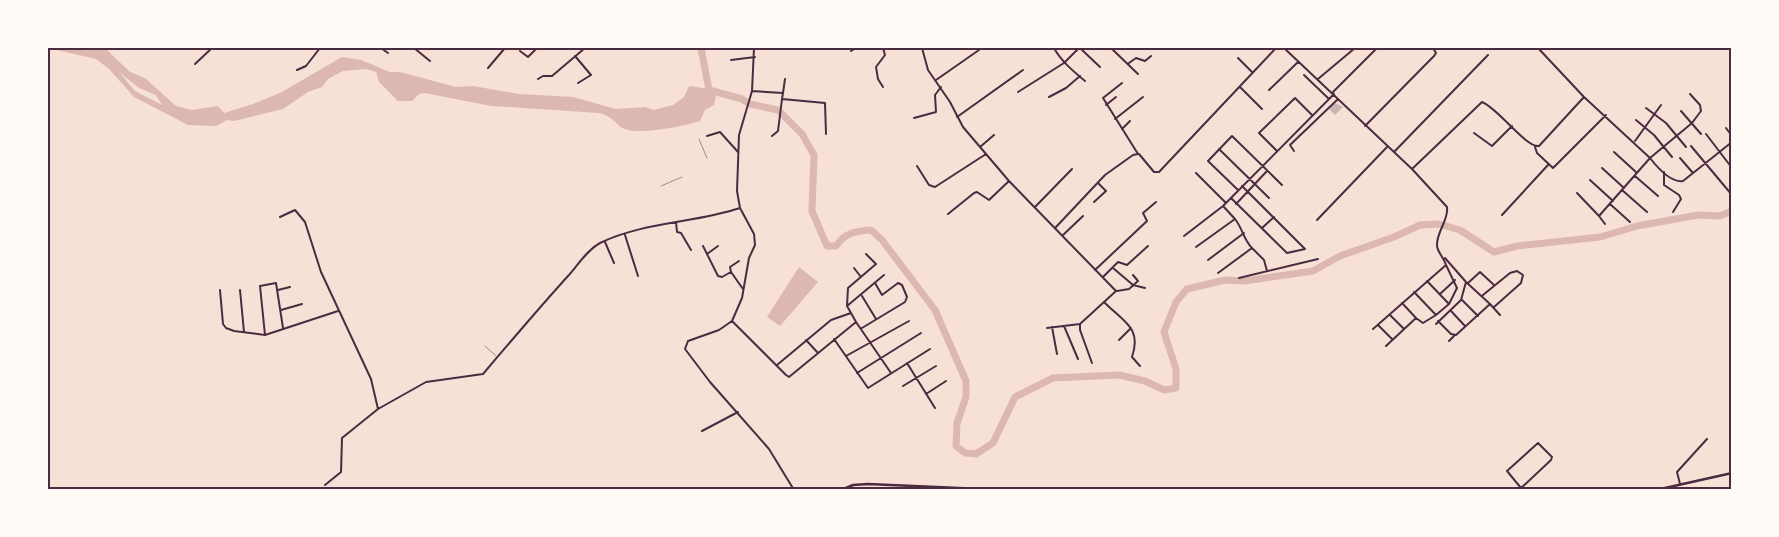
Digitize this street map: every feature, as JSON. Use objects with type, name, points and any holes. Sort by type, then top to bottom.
[{"type":"main road","points":[[1656,490],[1679,482],[1732,473]]},
{"type":"main road","points":[[841,490],[853,484],[868,484],[1005,490]]},
{"type":"street","points":[[195,64],[212,48]]},
{"type":"street","points":[[297,70],[306,66],[320,48]]},
{"type":"street","points":[[381,48],[388,53]]},
{"type":"street","points":[[414,48],[430,61]]},
{"type":"street","points":[[488,68],[505,48]]},
{"type":"street","points":[[520,51],[529,57],[537,48]]},
{"type":"street","points":[[538,80],[543,76],[552,76],[585,48]]},
{"type":"street","points":[[754,48],[752,91],[739,135],[737,191],[740,208],[756,240],[749,258],[738,308],[732,321],[719,330],[692,339],[685,345],[685,349],[710,382],[769,449],[794,490]]},
{"type":"street","points":[[851,51],[856,48]]},
{"type":"street","points":[[883,48],[885,55],[876,67],[878,79],[883,87]]},
{"type":"street","points":[[922,48],[925,63],[941,87],[957,117],[1009,181],[1056,227],[1116,291],[1123,291],[1133,285],[1138,280],[1133,275]]},
{"type":"street","points":[[1055,48],[1064,63],[1069,65],[1085,81]]},
{"type":"street","points":[[1018,92],[1064,63],[1079,48],[1100,67]]},
{"type":"street","points":[[1102,48],[1109,48],[1129,63],[1138,74]]},
{"type":"street","points":[[1122,83],[1103,98],[1138,154],[1154,172],[1159,172],[1276,48]]},
{"type":"street","points":[[1284,48],[1318,79],[1364,126],[1412,169],[1447,207],[1447,215],[1442,223],[1437,244],[1438,251],[1500,315]]},
{"type":"street","points":[[1318,79],[1355,48]]},
{"type":"street","points":[[1184,236],[1223,206],[1313,116],[1377,48]]},
{"type":"street","points":[[1364,126],[1434,56],[1436,53],[1433,48]]},
{"type":"street","points":[[1538,48],[1584,97],[1634,141],[1664,172],[1679,182],[1686,180],[1705,162],[1732,142]]},
{"type":"street","points":[[936,80],[979,50]]},
{"type":"street","points":[[575,56],[591,75],[578,82]]},
{"type":"street","points":[[1129,63],[1136,58],[1145,61],[1151,56]]},
{"type":"street","points":[[1393,153],[1488,56]]},
{"type":"street","points":[[731,60],[755,57]]},
{"type":"street","points":[[1238,58],[1252,72]]},
{"type":"street","points":[[1270,90],[1298,61]]},
{"type":"street","points":[[957,117],[1023,70]]},
{"type":"street","points":[[1304,75],[1329,99]]},
{"type":"street","points":[[1049,97],[1066,88],[1080,76]]},
{"type":"street","points":[[772,136],[777,133],[785,79]]},
{"type":"street","points":[[914,118],[936,112],[936,95],[941,87]]},
{"type":"street","points":[[1240,87],[1262,109]]},
{"type":"street","points":[[752,91],[783,93]]},
{"type":"street","points":[[1599,216],[1650,158],[1692,123],[1702,110],[1690,94]]},
{"type":"street","points":[[1106,105],[1116,97]]},
{"type":"street","points":[[1115,119],[1143,97]]},
{"type":"street","points":[[1535,147],[1539,146],[1584,97]]},
{"type":"street","points":[[1277,151],[1259,133],[1295,98],[1313,116]]},
{"type":"street","points":[[782,99],[825,103],[826,134]]},
{"type":"street","points":[[1294,151],[1290,145],[1338,99]]},
{"type":"street","points":[[1412,169],[1479,102],[1484,102],[1512,126],[1535,147],[1535,151],[1548,166],[1553,168],[1606,115]]},
{"type":"street","points":[[1634,141],[1661,105]]},
{"type":"street","points":[[1646,108],[1677,135],[1686,146]]},
{"type":"street","points":[[1681,111],[1701,134]]},
{"type":"street","points":[[1636,120],[1645,127],[1672,157]]},
{"type":"street","points":[[1122,129],[1130,121]]},
{"type":"street","points":[[1474,133],[1490,146],[1512,126]]},
{"type":"street","points":[[1726,128],[1732,136]]},
{"type":"street","points":[[707,136],[720,132],[738,152]]},
{"type":"street","points":[[1706,134],[1732,168]]},
{"type":"street","points":[[980,146],[994,135]]},
{"type":"street","points":[[1238,190],[1208,161],[1232,136],[1282,185]]},
{"type":"street","points":[[1691,146],[1732,196]]},
{"type":"street","points":[[1317,220],[1387,147]]},
{"type":"street","points":[[1219,149],[1269,198]]},
{"type":"street","points":[[1614,152],[1658,196]]},
{"type":"street","points":[[917,166],[929,185],[935,187],[986,154]]},
{"type":"street","points":[[1056,227],[1098,183],[1133,155],[1138,154]]},
{"type":"street","points":[[1680,158],[1693,173]]},
{"type":"street","points":[[1502,215],[1548,166]]},
{"type":"street","points":[[1602,168],[1647,212]]},
{"type":"street","points":[[1035,206],[1072,169]]},
{"type":"street","points":[[1236,204],[1267,170]]},
{"type":"street","points":[[1664,172],[1664,185],[1682,199],[1673,212]]},
{"type":"street","points":[[1196,173],[1226,203]]},
{"type":"street","points":[[1590,180],[1613,201]]},
{"type":"street","points":[[948,214],[974,193],[977,192],[989,200],[1009,181]]},
{"type":"street","points":[[1094,202],[1106,191],[1098,183]]},
{"type":"street","points":[[1231,198],[1287,252],[1305,249],[1242,186]]},
{"type":"street","points":[[1577,193],[1605,224]]},
{"type":"street","points":[[1095,270],[1147,221],[1143,213],[1156,202]]},
{"type":"street","points":[[1610,204],[1630,222]]},
{"type":"street","points":[[1223,206],[1235,219],[1244,233],[1245,240],[1264,260],[1267,271]]},
{"type":"street","points":[[325,485],[341,472],[342,438],[378,409],[426,382],[480,375],[589,251],[604,242],[625,235],[676,222],[723,214],[740,208]]},
{"type":"street","points":[[280,217],[295,210],[305,222],[321,272],[371,379],[378,409]]},
{"type":"street","points":[[1063,235],[1083,216]]},
{"type":"street","points":[[1262,228],[1274,217]]},
{"type":"street","points":[[1196,247],[1235,219]]},
{"type":"street","points":[[676,222],[677,232],[681,233],[690,250]]},
{"type":"street","points":[[1208,260],[1244,233]]},
{"type":"street","points":[[625,235],[638,276]]},
{"type":"street","points":[[604,242],[614,263]]},
{"type":"street","points":[[703,246],[718,276],[722,277],[731,272]]},
{"type":"street","points":[[707,254],[718,246]]},
{"type":"street","points":[[1102,277],[1120,261],[1127,265],[1148,246]]},
{"type":"street","points":[[1218,273],[1252,248]]},
{"type":"street","points":[[866,254],[876,263],[848,288],[847,306],[891,373]]},
{"type":"street","points":[[1402,303],[1422,323],[1436,315],[1449,304],[1457,288],[1443,256]]},
{"type":"street","points":[[1239,278],[1318,259]]},
{"type":"street","points":[[739,261],[730,267],[731,272],[743,289]]},
{"type":"street","points":[[1373,329],[1446,265]]},
{"type":"street","points":[[1113,267],[1133,285],[1146,288]]},
{"type":"street","points":[[854,268],[862,277]]},
{"type":"street","points":[[1482,296],[1510,273],[1516,271],[1524,275],[1522,282],[1494,307]]},
{"type":"street","points":[[1454,336],[1437,322],[1462,300],[1467,282],[1480,272],[1495,285]]},
{"type":"street","points":[[847,306],[884,275]]},
{"type":"street","points":[[1440,295],[1455,280]]},
{"type":"street","points":[[1427,281],[1449,304]]},
{"type":"street","points":[[265,335],[259,287],[274,282],[278,290],[283,329]]},
{"type":"street","points":[[862,328],[905,302],[907,297],[902,285],[898,284],[882,294],[875,283]]},
{"type":"street","points":[[278,290],[290,287]]},
{"type":"street","points":[[220,290],[224,326],[244,332],[265,335],[338,311]]},
{"type":"street","points":[[240,290],[244,332]]},
{"type":"street","points":[[1047,328],[1080,324],[1116,291]]},
{"type":"street","points":[[1414,292],[1436,315]]},
{"type":"street","points":[[861,295],[876,319]]},
{"type":"street","points":[[1462,300],[1478,316]]},
{"type":"street","points":[[1105,303],[1131,328],[1136,340],[1132,358],[1140,366]]},
{"type":"street","points":[[281,310],[302,304]]},
{"type":"street","points":[[1449,341],[1490,304]]},
{"type":"street","points":[[1451,310],[1465,326]]},
{"type":"street","points":[[777,365],[831,320],[851,313]]},
{"type":"street","points":[[1389,314],[1404,329]]},
{"type":"street","points":[[1386,346],[1416,318]]},
{"type":"street","points":[[846,356],[909,320]]},
{"type":"street","points":[[732,321],[786,375],[792,376],[856,322]]},
{"type":"street","points":[[1080,324],[1080,330],[1092,363]]},
{"type":"street","points":[[1378,325],[1392,340]]},
{"type":"street","points":[[1064,326],[1078,359]]},
{"type":"street","points":[[1052,327],[1057,354]]},
{"type":"street","points":[[1119,340],[1131,328]]},
{"type":"street","points":[[857,373],[921,333]]},
{"type":"street","points":[[834,339],[868,388],[930,349]]},
{"type":"street","points":[[806,340],[818,353]]},
{"type":"street","points":[[907,363],[935,408]]},
{"type":"street","points":[[903,386],[936,366]]},
{"type":"street","points":[[926,394],[946,382]]},
{"type":"street","points":[[702,430],[738,412]]},
{"type":"street","points":[[1679,482],[1676,472],[1707,439]]},
{"type":"street","points":[[1538,444],[1552,457],[1551,460],[1520,489],[1507,471],[1538,444]]},
{"type":"lane","points":[[699,139],[707,158]]},
{"type":"lane","points":[[661,186],[682,177]]},
{"type":"lane","points":[[485,346],[497,357]]},
{"type":"shaded area","points":[[48,48],[105,48],[130,72],[145,78],[176,106],[192,110],[218,106],[224,113],[280,93],[342,57],[361,60],[390,72],[400,72],[456,87],[473,86],[519,94],[573,97],[616,109],[645,107],[654,110],[673,105],[684,97],[689,86],[717,90],[714,105],[705,110],[700,121],[662,129],[631,131],[599,113],[491,106],[425,93],[419,94],[412,101],[398,101],[379,82],[376,72],[366,69],[343,71],[328,79],[322,87],[308,92],[283,109],[234,121],[227,120],[216,126],[188,125],[134,97],[109,69],[96,59]],"holes":[[[119,72],[139,88],[156,95],[162,105],[135,91]]]},
{"type":"shaded area","points":[[799,267],[818,282],[780,326],[767,317]]},
{"type":"building","points":[[1335,103],[1343,107],[1335,115],[1329,109]]},
{"type":"waterway","points":[[701,48],[709,90],[707,93]]},
{"type":"waterway","points":[[709,90],[742,99],[750,104],[778,110],[802,134],[814,155],[812,211],[827,246],[836,246],[843,238],[851,234],[871,230],[882,240],[935,310],[966,381],[966,397],[957,423],[956,446],[965,453],[976,454],[993,443],[1015,397],[1053,378],[1119,375],[1145,381],[1164,390],[1176,388],[1176,369],[1164,332],[1176,302],[1187,289],[1225,280],[1245,281],[1313,271],[1340,256],[1394,237],[1420,225],[1439,224],[1460,230],[1494,252],[1517,246],[1600,237],[1637,226],[1698,215],[1720,216],[1732,211]]}]
